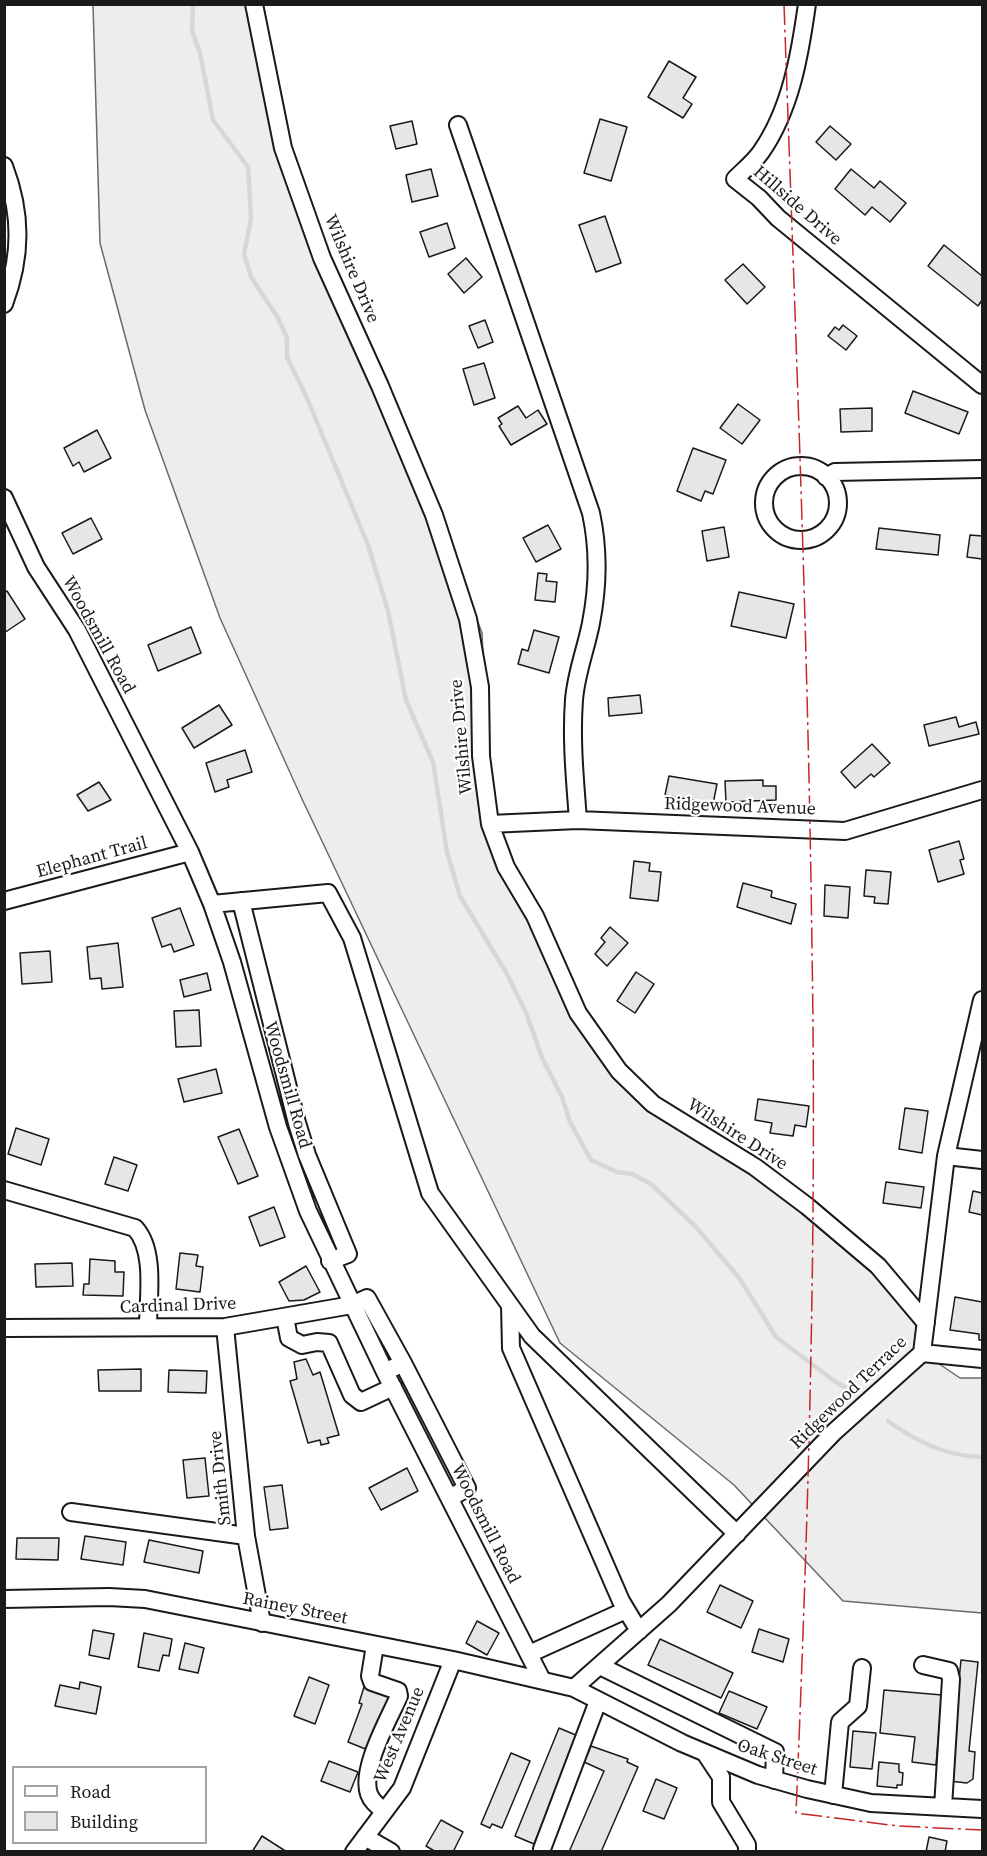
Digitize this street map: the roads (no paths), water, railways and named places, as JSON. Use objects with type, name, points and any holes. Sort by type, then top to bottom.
[{"type":"street","name":"Wilshire Drive","points":[[254,4],[283,148],[322,258],[380,386],[434,514],[468,620],[480,687],[481,756],[490,824],[506,867],[536,916],[578,1013],[619,1071],[653,1104],[755,1167],[807,1206],[878,1266],[926,1323]]},
{"type":"street","name":"Hillside Drive","points":[[807,4],[794,77],[773,130],[761,152],[735,179],[759,198],[778,218],[982,385]]},
{"type":"street","points":[[458,125],[591,513],[596,538],[598,558],[591,623],[577,675],[574,700],[574,773],[578,820]]},
{"type":"street","points":[[4,166],[12,186],[19,233],[15,269],[4,303]]},
{"type":"street","points":[[805,467],[826,477],[837,499],[837,512],[832,523],[823,533],[806,540],[788,538],[777,532],[764,511],[767,488],[773,478],[782,471],[805,467]]},
{"type":"street","points":[[826,477],[835,472],[982,469]]},
{"type":"street","name":"Woodsmill Road","points":[[4,498],[36,567],[76,630],[190,852],[212,904],[232,962],[291,1170],[330,1261],[542,1680]]},
{"type":"street","name":"Ridgewood Avenue","points":[[490,824],[578,820],[845,831],[982,790]]},
{"type":"street","name":"Elephant Trail","points":[[4,901],[190,852]]},
{"type":"street","points":[[212,904],[328,893],[352,939],[430,1193],[532,1336],[737,1534]]},
{"type":"street","points":[[242,901],[297,1123],[307,1155],[348,1254],[330,1261]]},
{"type":"street","name":"Ridgewood Terrace","points":[[574,1688],[669,1604],[834,1432],[922,1353],[946,1156],[982,1000]]},
{"type":"street","points":[[278,1127],[297,1123]]},
{"type":"street","points":[[946,1156],[982,1160]]},
{"type":"street","points":[[4,1190],[135,1228],[144,1238],[147,1256],[148,1327]]},
{"type":"street","points":[[352,1305],[367,1298],[404,1363],[467,1488],[450,1498]]},
{"type":"street","name":"Cardinal Drive","points":[[4,1328],[225,1327],[352,1305]]},
{"type":"street","points":[[510,1305],[511,1348],[626,1610],[639,1631]]},
{"type":"street","points":[[285,1317],[290,1338],[302,1345],[317,1342],[329,1343],[352,1395],[361,1402],[393,1387]]},
{"type":"street","name":"Smith Drive","points":[[225,1327],[246,1536],[262,1623]]},
{"type":"street","points":[[922,1353],[982,1359]]},
{"type":"street","points":[[385,1372],[404,1363]]},
{"type":"street","points":[[71,1512],[246,1536]]},
{"type":"street","name":"Rainey Street","points":[[4,1599],[109,1597],[145,1599],[453,1660],[574,1688]]},
{"type":"street","points":[[529,1654],[626,1610]]},
{"type":"street","points":[[375,1645],[370,1676],[372,1682],[398,1691],[399,1696],[378,1742],[368,1773],[368,1792],[374,1802],[384,1811]]},
{"type":"street","name":"West Avenue","points":[[354,1851],[402,1788],[453,1660]]},
{"type":"street","points":[[923,1665],[944,1668],[949,1671],[951,1679],[943,1807]]},
{"type":"street","points":[[600,1666],[775,1752],[774,1780]]},
{"type":"street","points":[[832,1795],[840,1722],[858,1706],[862,1668]]},
{"type":"street","name":"Oak Street","points":[[574,1688],[705,1753],[774,1780],[871,1803],[982,1809]]},
{"type":"street","points":[[542,1849],[598,1701]]},
{"type":"street","points":[[705,1753],[720,1777],[721,1802],[747,1845],[747,1851]]},
{"type":"street","points":[[365,1837],[391,1851]]},
{"type":"waterway","points":[[193,4],[192,31],[200,53],[213,120],[248,167],[251,219],[244,254],[251,277],[278,318],[287,338],[287,357],[307,398],[368,545],[388,611],[406,700],[433,762],[447,852],[460,896],[507,974],[527,1015],[542,1058],[562,1097],[570,1122],[591,1160],[617,1172],[632,1174],[651,1184],[696,1227],[740,1279],[776,1337],[833,1380],[856,1394]]},
{"type":"waterway","points":[[888,1421],[910,1435],[944,1451],[982,1457]]}]
